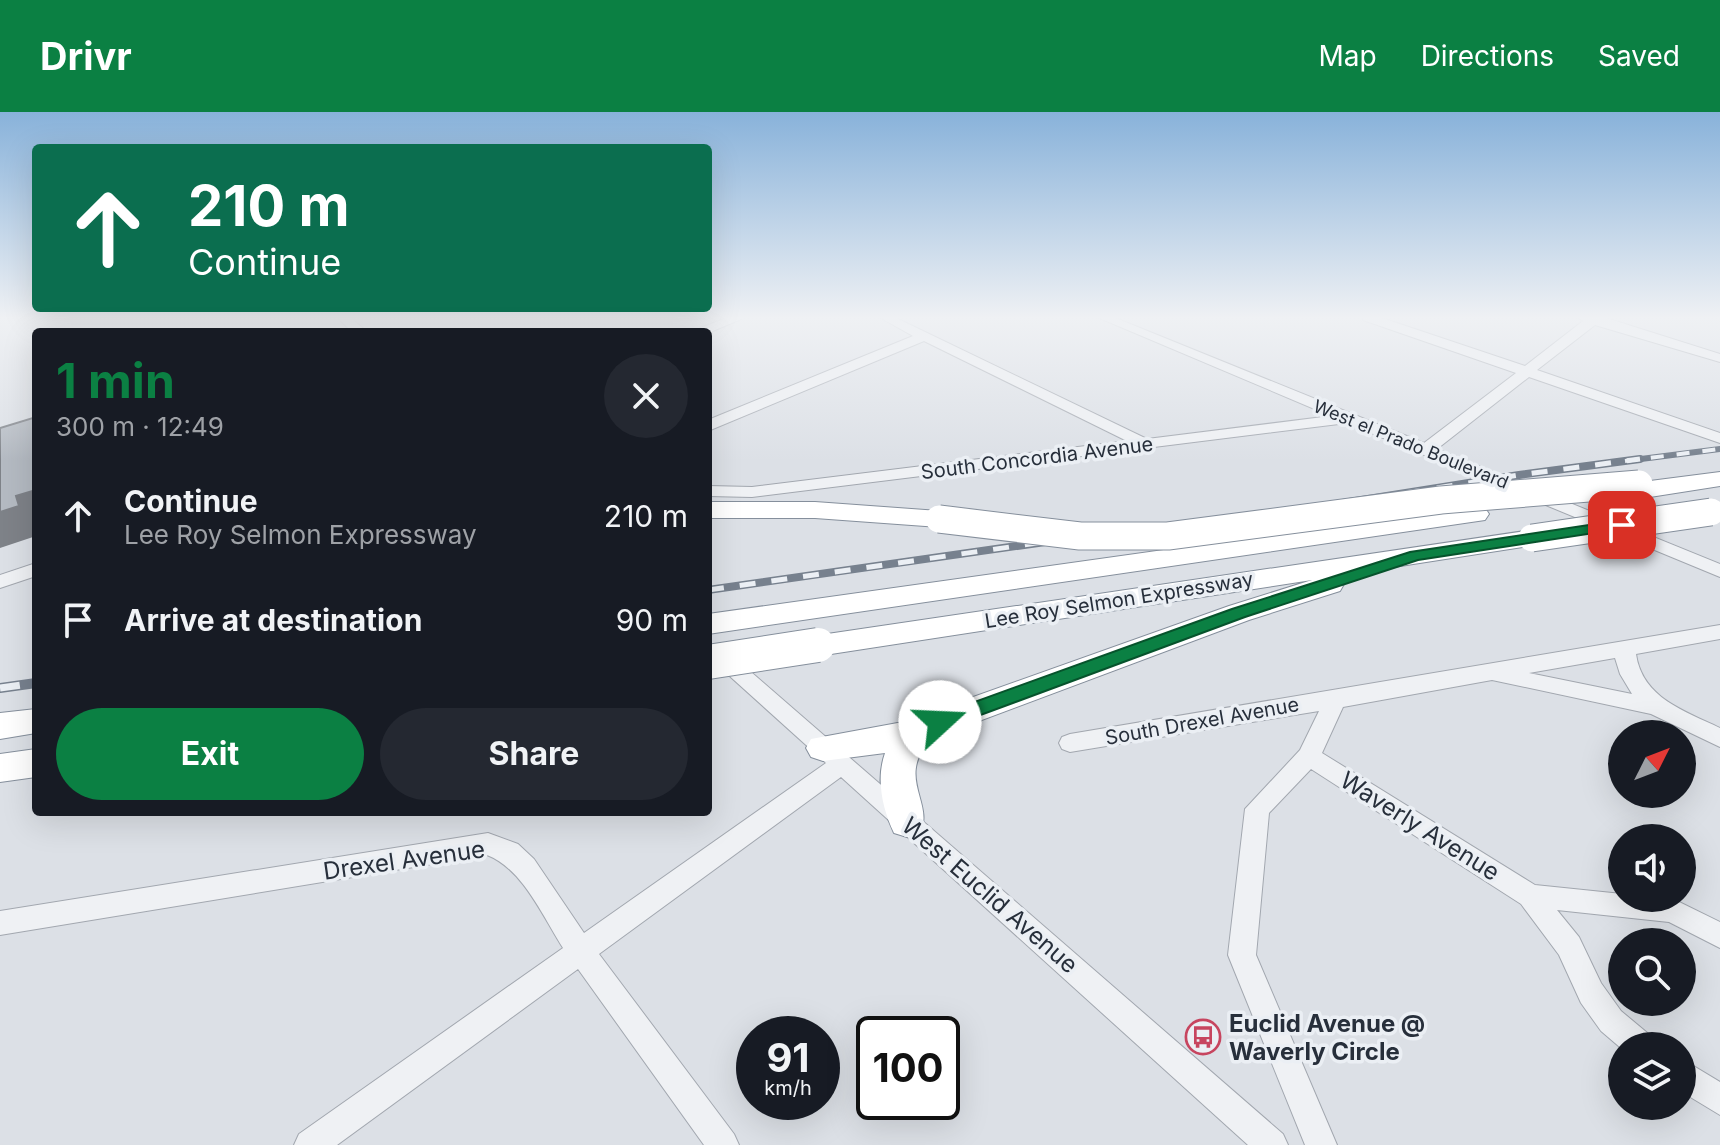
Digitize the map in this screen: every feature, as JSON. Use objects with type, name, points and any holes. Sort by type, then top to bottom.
[{"type":"highway","name":"Lee Roy Selmon Expressway","points":[[712,623],[1652,486],[1720,479]]},
{"type":"highway","points":[[712,510],[815,510],[939,519],[1080,536],[1168,536],[1470,497],[1652,486]]},
{"type":"highway","name":"Lee Roy Selmon Expressway","points":[[712,661],[1716,511]]},
{"type":"highway","points":[[832,756],[919,730],[1249,609],[1416,555]]},
{"type":"highway","points":[[0,726],[32,722]]},
{"type":"highway","points":[[907,822],[897,785],[898,763],[905,745],[919,730]]},
{"type":"highway","points":[[0,768],[32,764]]},
{"type":"street","points":[[712,424],[854,365]]},
{"type":"street","points":[[984,365],[1147,445]]},
{"type":"street","name":"West el Prado Boulevard","points":[[1232,365],[1720,556]]},
{"type":"street","points":[[1509,365],[1720,438]]},
{"type":"street","points":[[1430,445],[1533,365]]},
{"type":"street","name":"South Concordia Avenue","points":[[712,491],[752,492],[1147,445],[1357,416]]},
{"type":"street","name":"West el Prado Boulevard","points":[[1430,445],[1720,571]]},
{"type":"street","points":[[0,582],[32,570]]},
{"type":"street","points":[[1484,672],[1720,632]]},
{"type":"street","name":"West Euclid Avenue","points":[[712,650],[1272,1145]]},
{"type":"street","points":[[1625,650],[1625,667],[1635,685],[1656,707]]},
{"type":"street","points":[[1484,672],[1656,707],[1720,738]]},
{"type":"street","name":"South Drexel Avenue","points":[[1070,743],[1295,704],[1335,700],[1484,672]]},
{"type":"street","points":[[1321,1145],[1242,955],[1257,809],[1309,756],[1335,700]]},
{"type":"street","points":[[310,1145],[582,953],[832,756]]},
{"type":"street","name":"Waverly Avenue","points":[[1309,756],[1530,896]]},
{"type":"street","name":"Drexel Avenue","points":[[0,923],[488,844],[509,852],[525,867],[582,953],[723,1145]]},
{"type":"street","points":[[1530,896],[1673,911],[1720,936]]},
{"type":"street","points":[[1530,896],[1569,946],[1591,993],[1611,1021],[1624,1032]]},
{"type":"street","points":[[1696,1084],[1720,1100]]},
{"type":"building","points":[[32,418],[32,491],[16,496],[19,506],[0,512],[0,428]]},
{"type":"railway","points":[[1625,461],[1720,449]]},
{"type":"railway","points":[[712,589],[1122,531],[1248,518],[1640,459]]},
{"type":"railway","points":[[0,688],[32,684]]},
{"type":"place","name":"Euclid Avenue @ Waverly Circle","points":[[1203,1037]]},
{"type":"route","points":[[940,722],[1239,613],[1416,555],[1622,525]]}]
